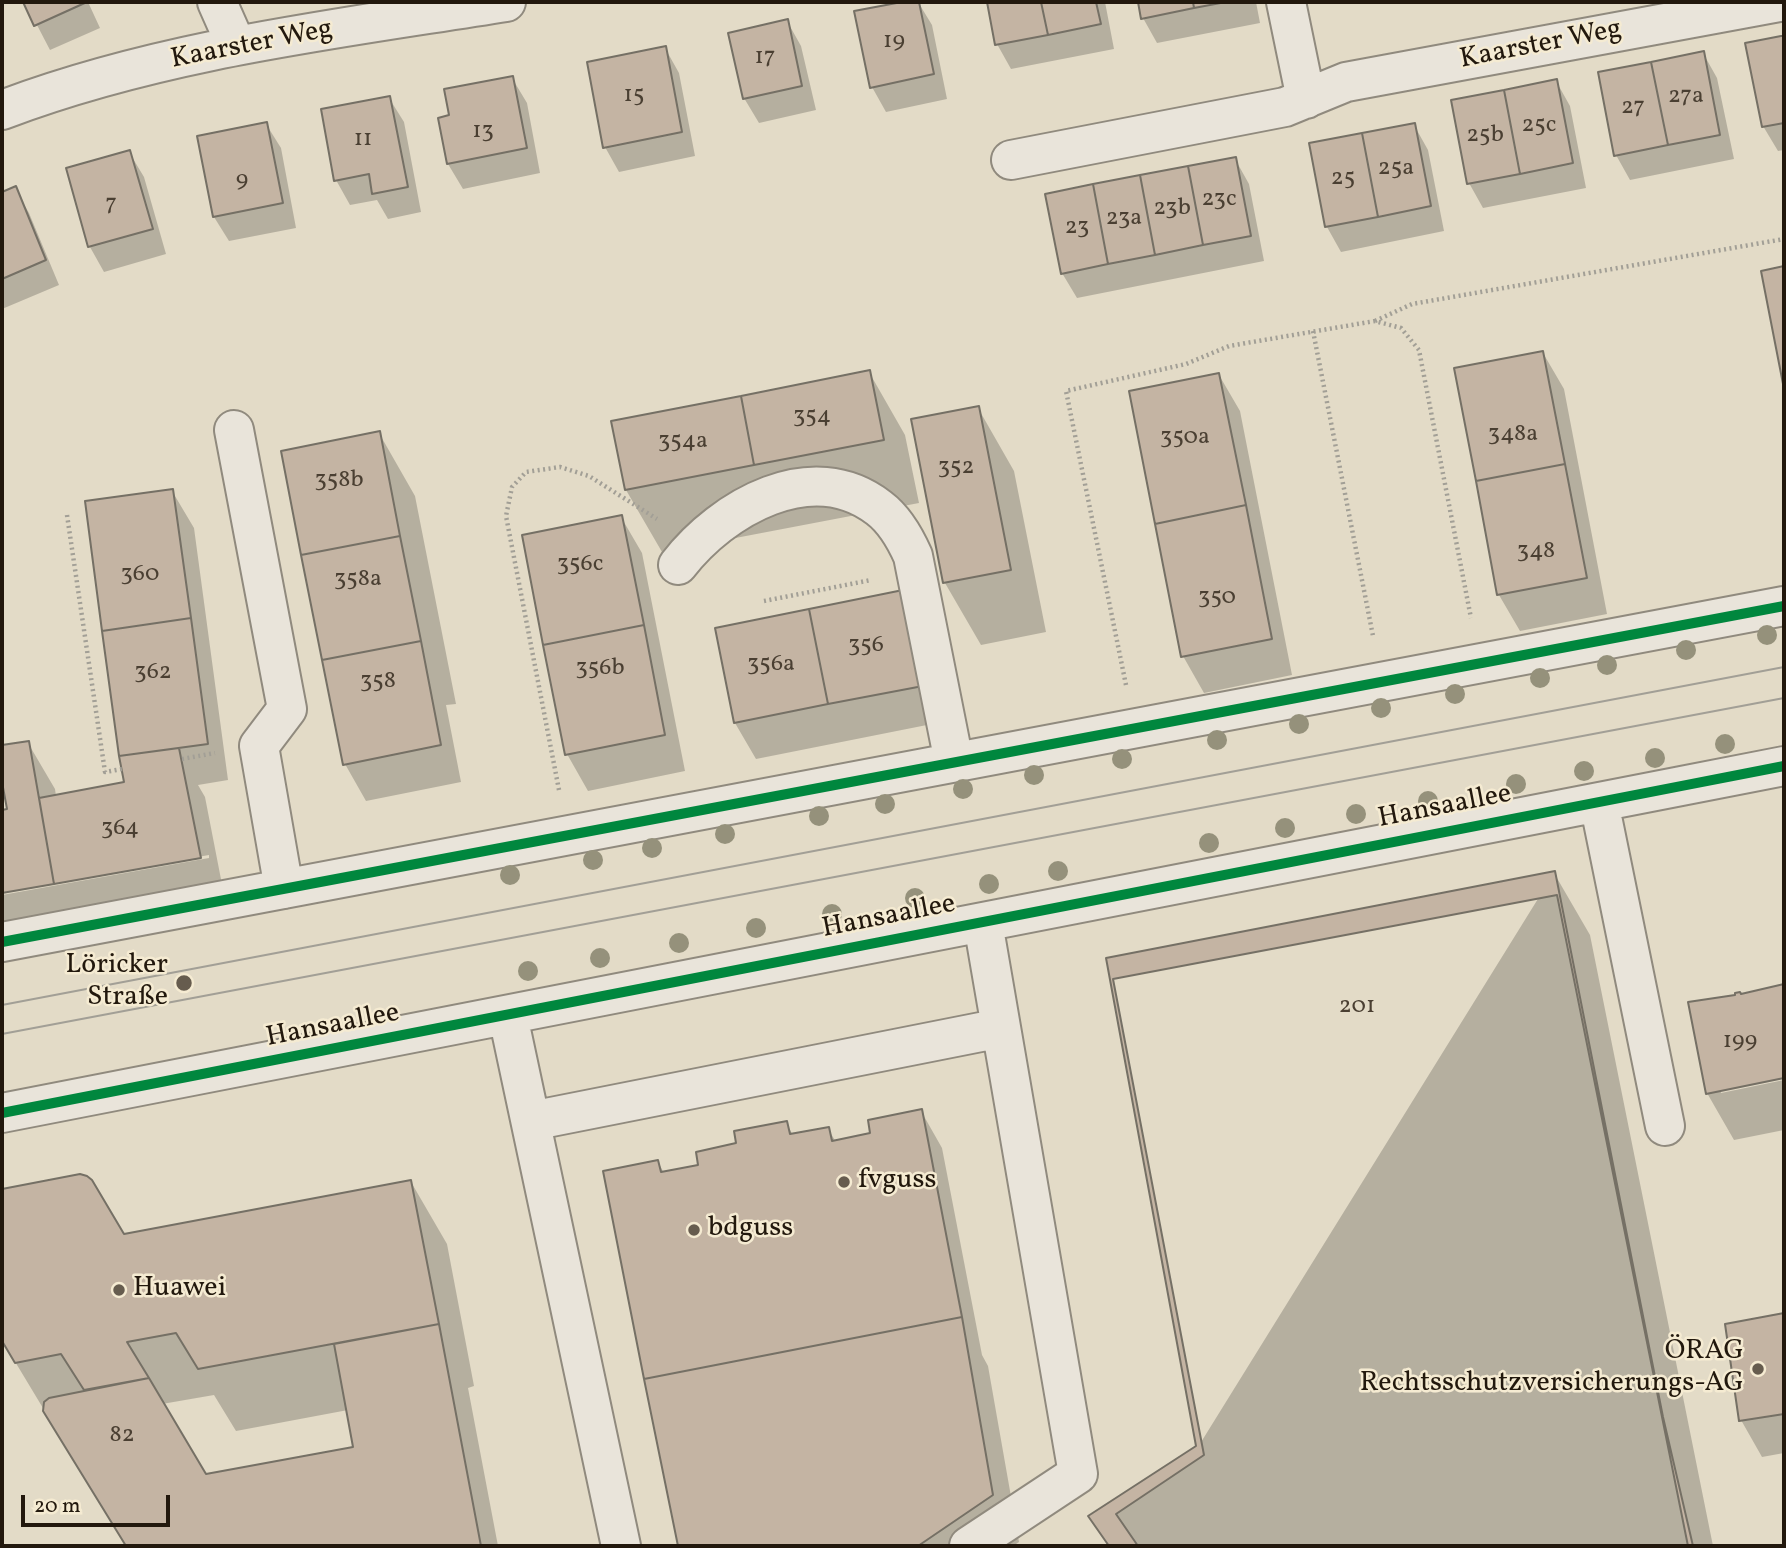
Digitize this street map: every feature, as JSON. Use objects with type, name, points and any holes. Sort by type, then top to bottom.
[{"type":"street","points":[[217,2],[236,45]]},
{"type":"street","name":"Kaarster Weg","points":[[2,110],[54,90],[236,45],[506,2]]},
{"type":"street","points":[[1286,2],[1306,99]]},
{"type":"street","name":"Kaarster Weg","points":[[1012,160],[1285,107],[1346,82],[1779,2]]},
{"type":"street","points":[[234,430],[287,709],[259,746],[284,889]]},
{"type":"street","points":[[686,556],[713,527],[760,498],[815,487],[860,496],[881,509],[902,533],[913,556],[954,762]]},
{"type":"street","points":[[2,942],[1784,607]]},
{"type":"street","name":"Hansaallee","points":[[2,1113],[1784,766]]},
{"type":"street","points":[[1599,802],[1665,1126]]},
{"type":"street","points":[[969,1546],[1078,1474],[983,923]]},
{"type":"street","points":[[508,1016],[621,1546]]},
{"type":"street","points":[[531,1121],[1001,1028]]},
{"type":"path","points":[[1135,728],[1066,391],[1186,364],[1229,346],[1375,320],[1412,304],[1784,239]]},
{"type":"path","points":[[1375,320],[1401,328],[1419,350],[1480,663]]},
{"type":"path","points":[[1313,331],[1382,682]]},
{"type":"path","points":[[568,835],[506,516],[512,488],[526,472],[560,467],[589,476],[614,494],[644,510],[686,556]]},
{"type":"path","points":[[67,515],[105,772],[122,769]]},
{"type":"path","points":[[764,601],[916,571]]},
{"type":"building","points":[[23,2],[87,2],[34,26]]},
{"type":"building","points":[[902,2],[919,2],[934,74],[870,88],[854,11]]},
{"type":"building","points":[[987,2],[1041,2],[1048,35],[995,45]]},
{"type":"building","points":[[1041,2],[1096,2],[1101,24],[1048,35]]},
{"type":"building","points":[[1138,2],[1193,2],[1194,8],[1141,19]]},
{"type":"building","points":[[1193,2],[1226,2],[1194,8]]},
{"type":"building","points":[[788,19],[802,86],[743,99],[728,33]]},
{"type":"building","points":[[1784,36],[1784,123],[1762,127],[1745,43]]},
{"type":"building","points":[[666,46],[682,132],[603,148],[587,62]]},
{"type":"building","points":[[1704,51],[1720,135],[1668,145],[1651,62]]},
{"type":"building","points":[[1651,62],[1668,145],[1614,156],[1598,72]]},
{"type":"building","points":[[513,76],[527,148],[447,164],[438,118],[449,115],[444,89]]},
{"type":"building","points":[[1557,79],[1573,163],[1520,174],[1504,90]]},
{"type":"building","points":[[1504,90],[1520,174],[1467,184],[1451,100]]},
{"type":"building","points":[[390,96],[408,187],[372,194],[369,174],[334,181],[321,109]]},
{"type":"building","points":[[267,122],[283,203],[213,217],[197,136]]},
{"type":"building","points":[[1415,123],[1431,206],[1378,217],[1362,133]]},
{"type":"building","points":[[1362,133],[1378,217],[1325,227],[1309,143]]},
{"type":"building","points":[[130,150],[153,229],[88,247],[66,168]]},
{"type":"building","points":[[1236,157],[1251,236],[1203,245],[1188,166]]},
{"type":"building","points":[[1188,166],[1203,245],[1155,255],[1140,175]]},
{"type":"building","points":[[1140,175],[1155,255],[1108,264],[1093,184]]},
{"type":"building","points":[[1093,184],[1108,264],[1061,274],[1045,194]]},
{"type":"building","points":[[16,186],[46,260],[2,279],[2,192]]},
{"type":"building","points":[[1784,266],[1784,389],[1761,271]]},
{"type":"building","points":[[1543,351],[1565,464],[1476,481],[1454,368]]},
{"type":"building","points":[[870,370],[884,440],[754,465],[741,396]]},
{"type":"building","points":[[1219,373],[1246,505],[1155,524],[1129,391]]},
{"type":"building","points":[[741,396],[754,465],[625,490],[611,421]]},
{"type":"building","points":[[979,406],[1011,570],[943,583],[911,419]]},
{"type":"building","points":[[380,431],[400,536],[301,555],[281,451]]},
{"type":"building","points":[[1565,464],[1587,578],[1497,595],[1476,481]]},
{"type":"building","points":[[173,489],[191,618],[102,631],[85,501]]},
{"type":"building","points":[[1246,505],[1272,639],[1181,657],[1155,524]]},
{"type":"building","points":[[622,515],[644,625],[543,645],[522,535]]},
{"type":"building","points":[[400,536],[421,641],[322,660],[301,555]]},
{"type":"building","points":[[903,590],[923,686],[828,704],[809,609]]},
{"type":"building","points":[[809,609],[828,704],[734,723],[715,628]]},
{"type":"building","points":[[191,618],[208,744],[119,756],[102,631]]},
{"type":"building","points":[[644,625],[665,735],[565,755],[543,645]]},
{"type":"building","points":[[421,641],[441,745],[343,765],[322,660]]},
{"type":"building","points":[[29,741],[54,884],[2,893],[2,810],[7,809],[2,782],[2,745]]},
{"type":"building","points":[[179,748],[201,858],[54,884],[39,798],[124,782],[119,756]]},
{"type":"building","points":[[1555,871],[1663,1417],[1693,1546],[1109,1546],[1088,1516],[1196,1446],[1106,958]]},
{"type":"building","points":[[1557,895],[1688,1546],[1138,1546],[1116,1514],[1204,1455],[1113,979]]},
{"type":"building","points":[[1784,984],[1784,1078],[1706,1094],[1688,1002]]},
{"type":"building","points":[[922,1109],[962,1317],[644,1379],[603,1171],[658,1160],[661,1172],[698,1165],[696,1152],[736,1143],[734,1131],[787,1121],[790,1134],[829,1127],[832,1141],[870,1133],[868,1120]]},
{"type":"building","points":[[80,1174],[92,1180],[124,1234],[411,1180],[439,1324],[198,1369],[176,1333],[127,1342],[149,1378],[84,1390],[61,1354],[15,1363],[2,1341],[2,1189]]},
{"type":"building","name":"ÖRAG Rechtsschutzversicherungs-AG","points":[[1784,1313],[1784,1414],[1739,1421],[1725,1324]]},
{"type":"building","points":[[962,1317],[993,1495],[918,1546],[678,1546],[644,1379]]},
{"type":"building","points":[[439,1324],[481,1546],[126,1546],[43,1411],[44,1402],[49,1398],[149,1378],[206,1474],[353,1447],[334,1344]]},
{"type":"tram line","points":[[2,1005],[1784,667]]},
{"type":"tram line","points":[[2,1034],[1784,698]]},
{"type":"cycle path","points":[[2,942],[1784,606]]},
{"type":"cycle path","points":[[2,1113],[1784,766]]},
{"type":"place","name":"Löricker Straße","points":[[184,983]]},
{"type":"place","name":"fvguss","points":[[844,1182]]},
{"type":"place","name":"bdguss","points":[[694,1230]]},
{"type":"place","name":"Huawei","points":[[119,1290]]},
{"type":"place","name":"ÖRAG Rechtsschutzversicherungs-AG","points":[[1758,1369]]}]
